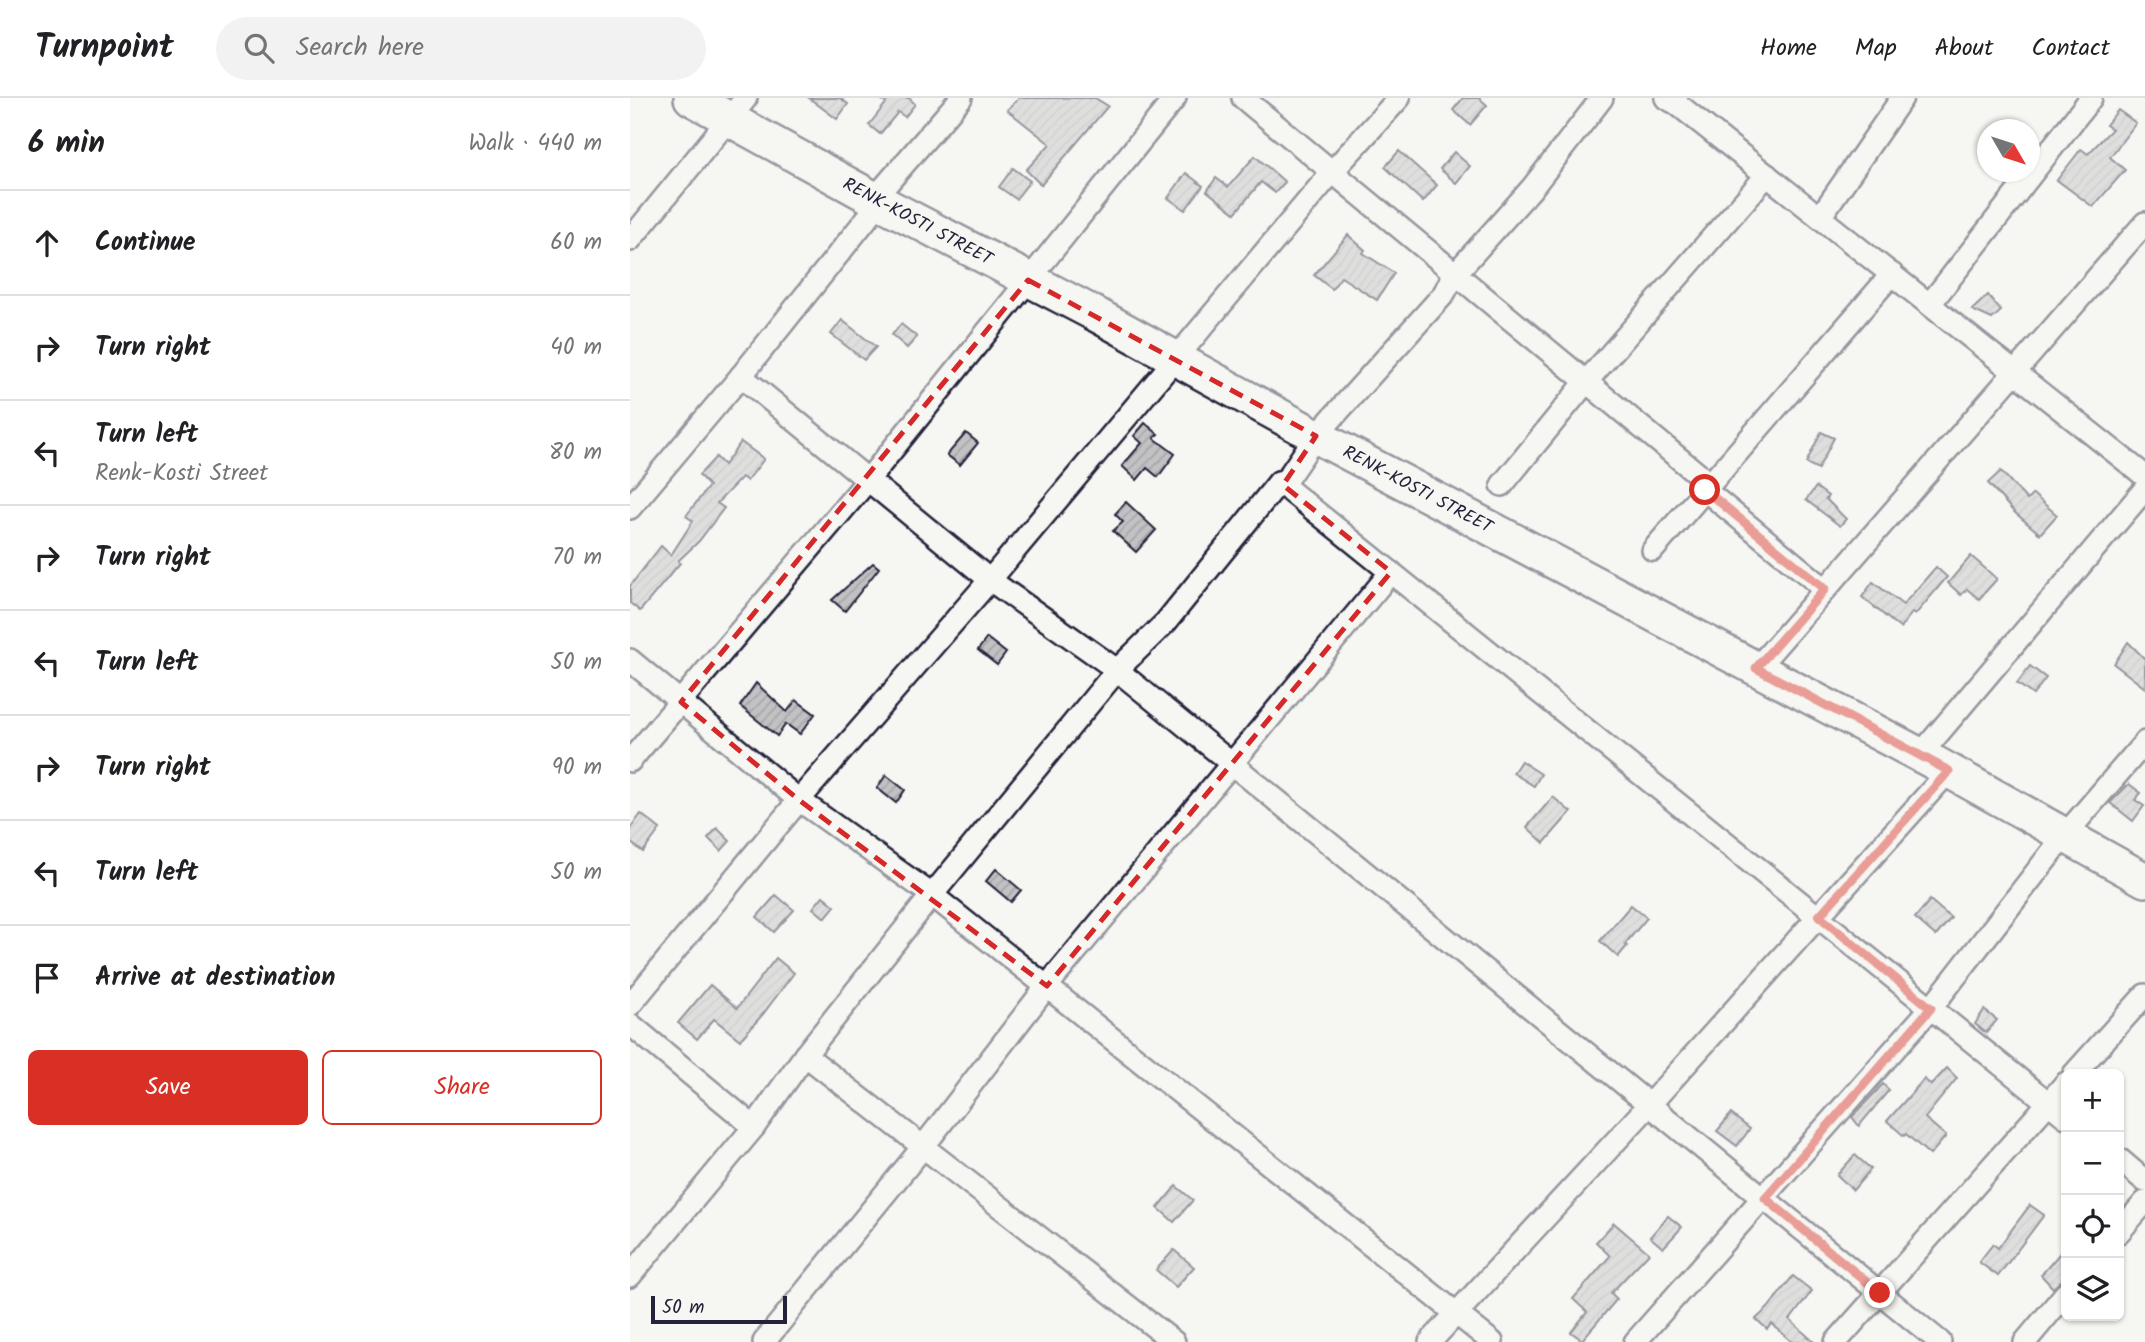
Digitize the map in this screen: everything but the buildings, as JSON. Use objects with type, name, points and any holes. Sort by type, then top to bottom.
[{"type":"main road","name":"RENK-KOSTI STREET","points":[[691,98],[737,108],[877,200],[1934,763],[2145,880]]},
{"type":"street","points":[[630,508],[741,376],[877,200],[961,98]]},
{"type":"street","points":[[630,761],[868,480],[1175,98]]},
{"type":"street","points":[[1243,98],[1586,382],[1825,589]]},
{"type":"street","points":[[630,1005],[799,800],[990,580],[1332,172],[1399,98]]},
{"type":"street","points":[[1279,482],[1284,484],[1316,436],[1443,295],[1455,274],[1532,188],[1602,98]]},
{"type":"street","points":[[1820,217],[1902,98]]},
{"type":"street","points":[[1930,304],[2091,98]]},
{"type":"street","points":[[1674,100],[2145,476]]},
{"type":"street","points":[[630,240],[737,108]]},
{"type":"street","points":[[1502,485],[1586,382],[1767,175]]},
{"type":"street","points":[[1756,668],[2145,223]]},
{"type":"street","points":[[1653,550],[1892,274]]},
{"type":"street","points":[[741,376],[990,580],[1117,670],[1940,1342]]},
{"type":"street","points":[[1279,482],[2061,1113]]},
{"type":"street","points":[[630,1276],[754,1127],[805,1055],[932,895],[1117,670],[1166,622],[1279,482]]},
{"type":"street","points":[[1430,1342],[1819,916],[2145,489]]},
{"type":"street","points":[[764,1342],[923,1147],[1047,986],[1391,572]]},
{"type":"street","points":[[630,660],[799,800],[932,895],[1492,1342]]},
{"type":"street","points":[[1635,1342],[1931,1008],[2065,835],[2145,742]]},
{"type":"street","points":[[2078,1069],[2145,995]]},
{"type":"street","points":[[630,1024],[754,1127]]},
{"type":"street","points":[[805,1055],[1174,1342]]},
{"type":"street","points":[[1836,1342],[2061,1089]]},
{"type":"street","points":[[2124,1164],[2145,1181]]},
{"type":"street","points":[[2124,1226],[2145,1202]]},
{"type":"street","points":[[2025,1342],[2061,1299]]},
{"type":"highlighted area","points":[[1028,280],[1316,436],[1283,485],[1391,572],[1047,986],[799,800],[681,702]]},
{"type":"route","points":[[1705,490],[1825,589],[1756,668],[1949,771],[1819,916],[1931,1008],[1765,1198],[1880,1293]]}]
